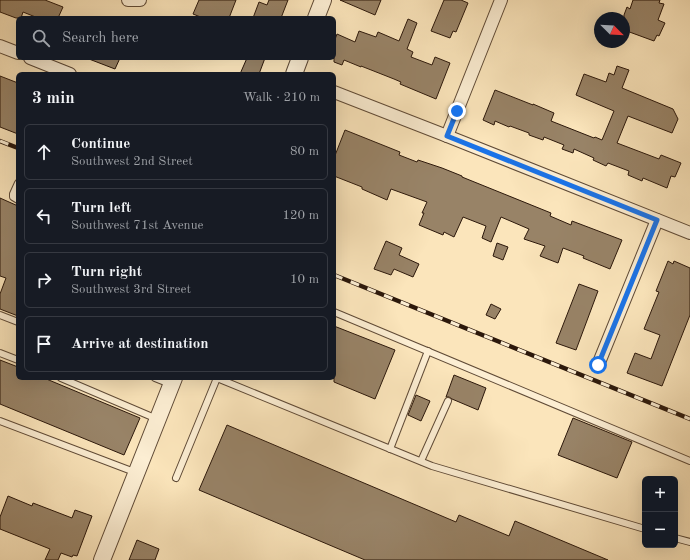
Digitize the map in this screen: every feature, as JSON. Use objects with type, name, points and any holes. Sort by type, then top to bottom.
[{"type":"street","points":[[128,0],[140,0]]},
{"type":"street","points":[[317,16],[323,0]]},
{"type":"street","points":[[447,136],[502,0]]},
{"type":"street","points":[[0,46],[16,52]]},
{"type":"street","points":[[35,60],[65,72]]},
{"type":"street","points":[[295,72],[299,60]]},
{"type":"street","points":[[336,93],[690,233]]},
{"type":"street","points":[[598,365],[657,220]]},
{"type":"street","points":[[102,560],[173,381]]},
{"type":"lane","points":[[16,187],[13,197],[16,199]]},
{"type":"lane","points":[[336,313],[690,461]]},
{"type":"lane","points":[[0,315],[16,321]]},
{"type":"lane","points":[[390,448],[428,351]]},
{"type":"lane","points":[[0,353],[16,359]]},
{"type":"lane","points":[[65,380],[159,419]]},
{"type":"lane","points":[[176,478],[216,380]]},
{"type":"lane","points":[[222,380],[432,466],[642,528]]},
{"type":"lane","points":[[421,461],[448,401]]},
{"type":"lane","points":[[0,421],[137,473]]},
{"type":"lane","points":[[678,539],[690,542]]},
{"type":"building","points":[[0,0],[45,0],[63,7],[59,16],[33,16],[23,12],[22,16],[16,16],[16,18],[0,12]]},
{"type":"building","points":[[199,0],[236,0],[230,16],[198,16],[193,14]]},
{"type":"building","points":[[269,0],[288,0],[282,16],[254,16],[259,2],[267,5]]},
{"type":"building","points":[[340,0],[381,0],[375,15]]},
{"type":"building","points":[[444,0],[461,0],[468,3],[456,32],[453,31],[450,38],[431,31]]},
{"type":"building","points":[[633,0],[660,0],[659,3],[664,4],[658,20],[665,23],[659,36],[657,35],[654,41],[630,32],[630,12],[625,12],[627,7],[630,9]]},
{"type":"building","points":[[408,19],[417,23],[407,49],[413,52],[411,57],[432,65],[435,57],[450,63],[436,99],[400,84],[401,82],[361,66],[344,60],[342,65],[334,62],[334,60],[336,60],[337,34],[355,42],[359,31],[376,37],[378,32],[399,41]]},
{"type":"building","points":[[92,60],[119,60],[115,69]]},
{"type":"building","points":[[246,60],[264,60],[260,72],[241,72]]},
{"type":"building","points":[[617,66],[629,70],[622,88],[673,109],[678,119],[672,133],[628,116],[617,143],[659,159],[661,155],[681,163],[675,177],[671,176],[667,188],[643,178],[642,181],[628,175],[629,171],[608,163],[606,166],[593,160],[594,158],[574,149],[573,153],[562,149],[564,145],[544,137],[543,140],[529,135],[529,133],[495,121],[494,125],[483,120],[495,90],[554,113],[551,121],[602,140],[614,111],[576,95],[584,74],[606,82],[609,73],[614,75]]},
{"type":"building","points":[[0,76],[16,82],[16,133],[0,127]]},
{"type":"building","points":[[345,130],[400,152],[399,155],[417,162],[418,160],[442,168],[551,213],[550,216],[571,225],[572,221],[622,240],[610,269],[583,258],[584,256],[563,248],[558,263],[540,256],[545,246],[524,239],[529,229],[501,217],[491,242],[482,238],[486,226],[463,217],[454,237],[444,232],[443,235],[419,225],[427,202],[391,189],[387,200],[362,189],[362,187],[336,177],[336,153]]},
{"type":"building","points":[[0,198],[16,205],[16,315],[0,309],[0,294],[6,278],[0,276]]},
{"type":"building","points":[[386,241],[402,248],[399,255],[419,264],[413,277],[394,269],[391,275],[374,269]]},
{"type":"building","points":[[497,243],[508,247],[503,260],[493,256]]},
{"type":"building","points":[[668,261],[673,264],[674,261],[690,268],[690,315],[662,386],[627,373],[635,353],[651,359],[660,335],[644,329],[659,292],[656,291]]},
{"type":"building","points":[[579,284],[598,291],[576,350],[556,343]]},
{"type":"building","points":[[491,304],[501,309],[495,319],[486,315]]},
{"type":"building","points":[[336,327],[395,350],[375,399],[334,382],[334,380],[336,380]]},
{"type":"building","points":[[0,360],[16,366],[16,380],[49,380],[140,418],[124,455],[0,404]]},
{"type":"building","points":[[454,375],[486,388],[478,410],[446,397]]},
{"type":"building","points":[[416,395],[430,401],[421,421],[408,415]]},
{"type":"building","points":[[573,418],[632,442],[617,478],[558,455]]},
{"type":"building","points":[[227,425],[456,522],[459,515],[509,536],[515,521],[608,560],[365,560],[199,490]]},
{"type":"building","points":[[8,496],[32,506],[33,503],[72,518],[75,510],[92,516],[77,556],[73,555],[72,557],[61,553],[58,560],[45,560],[50,549],[0,529],[0,517]]},
{"type":"building","points":[[137,540],[159,549],[155,560],[129,560]]},
{"type":"railway","points":[[0,141],[16,147]]},
{"type":"railway","points":[[336,276],[690,419]]},
{"type":"route","points":[[457,111],[447,136],[657,220],[598,365]]}]
